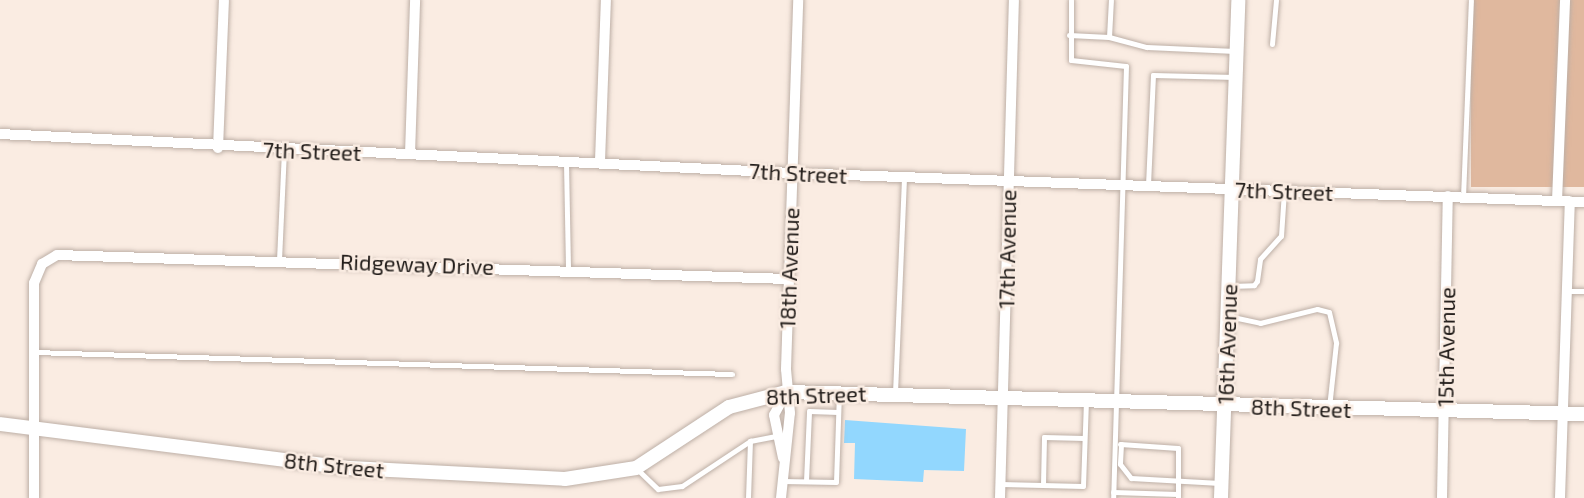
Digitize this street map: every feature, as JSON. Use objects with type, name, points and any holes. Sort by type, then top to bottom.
[{"type":"main road","name":"16th Avenue","points":[[1221,498],[1234,189],[1238,0]]},
{"type":"main road","name":"8th Street","points":[[0,424],[417,474],[579,479],[636,468],[729,407],[786,392],[1003,395],[1445,413],[1584,414]]},
{"type":"street","points":[[218,148],[224,0]]},
{"type":"street","points":[[410,154],[415,0]]},
{"type":"street","points":[[600,161],[606,0]]},
{"type":"street","name":"18th Avenue","points":[[782,498],[783,458],[790,413],[786,392],[788,279],[798,0]]},
{"type":"street","name":"17th Avenue","points":[[1000,498],[1014,0]]},
{"type":"street","points":[[1557,201],[1565,0]]},
{"type":"street","name":"7th Street","points":[[0,134],[12,137],[218,148],[566,159],[792,173],[1584,202]]},
{"type":"street","name":"15th Avenue","points":[[1442,498],[1448,196]]},
{"type":"street","points":[[1560,498],[1570,201]]},
{"type":"street","name":"Ridgeway Drive","points":[[34,352],[34,282],[48,259],[95,252],[788,279]]},
{"type":"street","points":[[33,498],[34,352]]},
{"type":"street","name":"18th Avenue","points":[[783,458],[775,436],[774,415],[786,392]]},
{"type":"lane","points":[[1071,0],[1069,35],[1071,60],[1126,66],[1115,400],[1114,443],[1113,495],[1178,496],[1178,448],[1114,443]]},
{"type":"lane","points":[[1109,37],[1111,0]]},
{"type":"lane","points":[[1272,44],[1276,0]]},
{"type":"lane","points":[[1463,197],[1471,0]]},
{"type":"lane","points":[[1069,35],[1109,37],[1147,47],[1237,51]]},
{"type":"lane","points":[[1148,186],[1153,75],[1236,78]]},
{"type":"lane","points":[[279,260],[284,150]]},
{"type":"lane","points":[[566,159],[568,269]]},
{"type":"lane","points":[[895,393],[904,177]]},
{"type":"lane","points":[[1230,286],[1257,281],[1260,259],[1281,236],[1284,191]]},
{"type":"lane","points":[[1567,291],[1584,291]]},
{"type":"lane","points":[[1228,316],[1260,323],[1317,309],[1329,312],[1336,343],[1329,409]]},
{"type":"lane","points":[[34,352],[732,374]]},
{"type":"lane","points":[[782,481],[836,482],[839,391]]},
{"type":"lane","points":[[1001,484],[1083,486],[1086,398]]},
{"type":"lane","points":[[806,481],[809,411],[838,412]]},
{"type":"lane","points":[[636,468],[658,489],[682,486],[750,441],[775,436]]},
{"type":"lane","points":[[1043,485],[1044,437],[1084,438]]},
{"type":"lane","points":[[748,498],[750,441]]},
{"type":"lane","points":[[1121,444],[1120,464],[1127,475],[1222,483]]},
{"type":"shaded area","points":[[1471,0],[1584,0],[1584,187],[1471,187]]},
{"type":"building","points":[[845,420],[966,429],[964,471],[924,470],[923,482],[854,479],[855,443],[844,443]]}]
